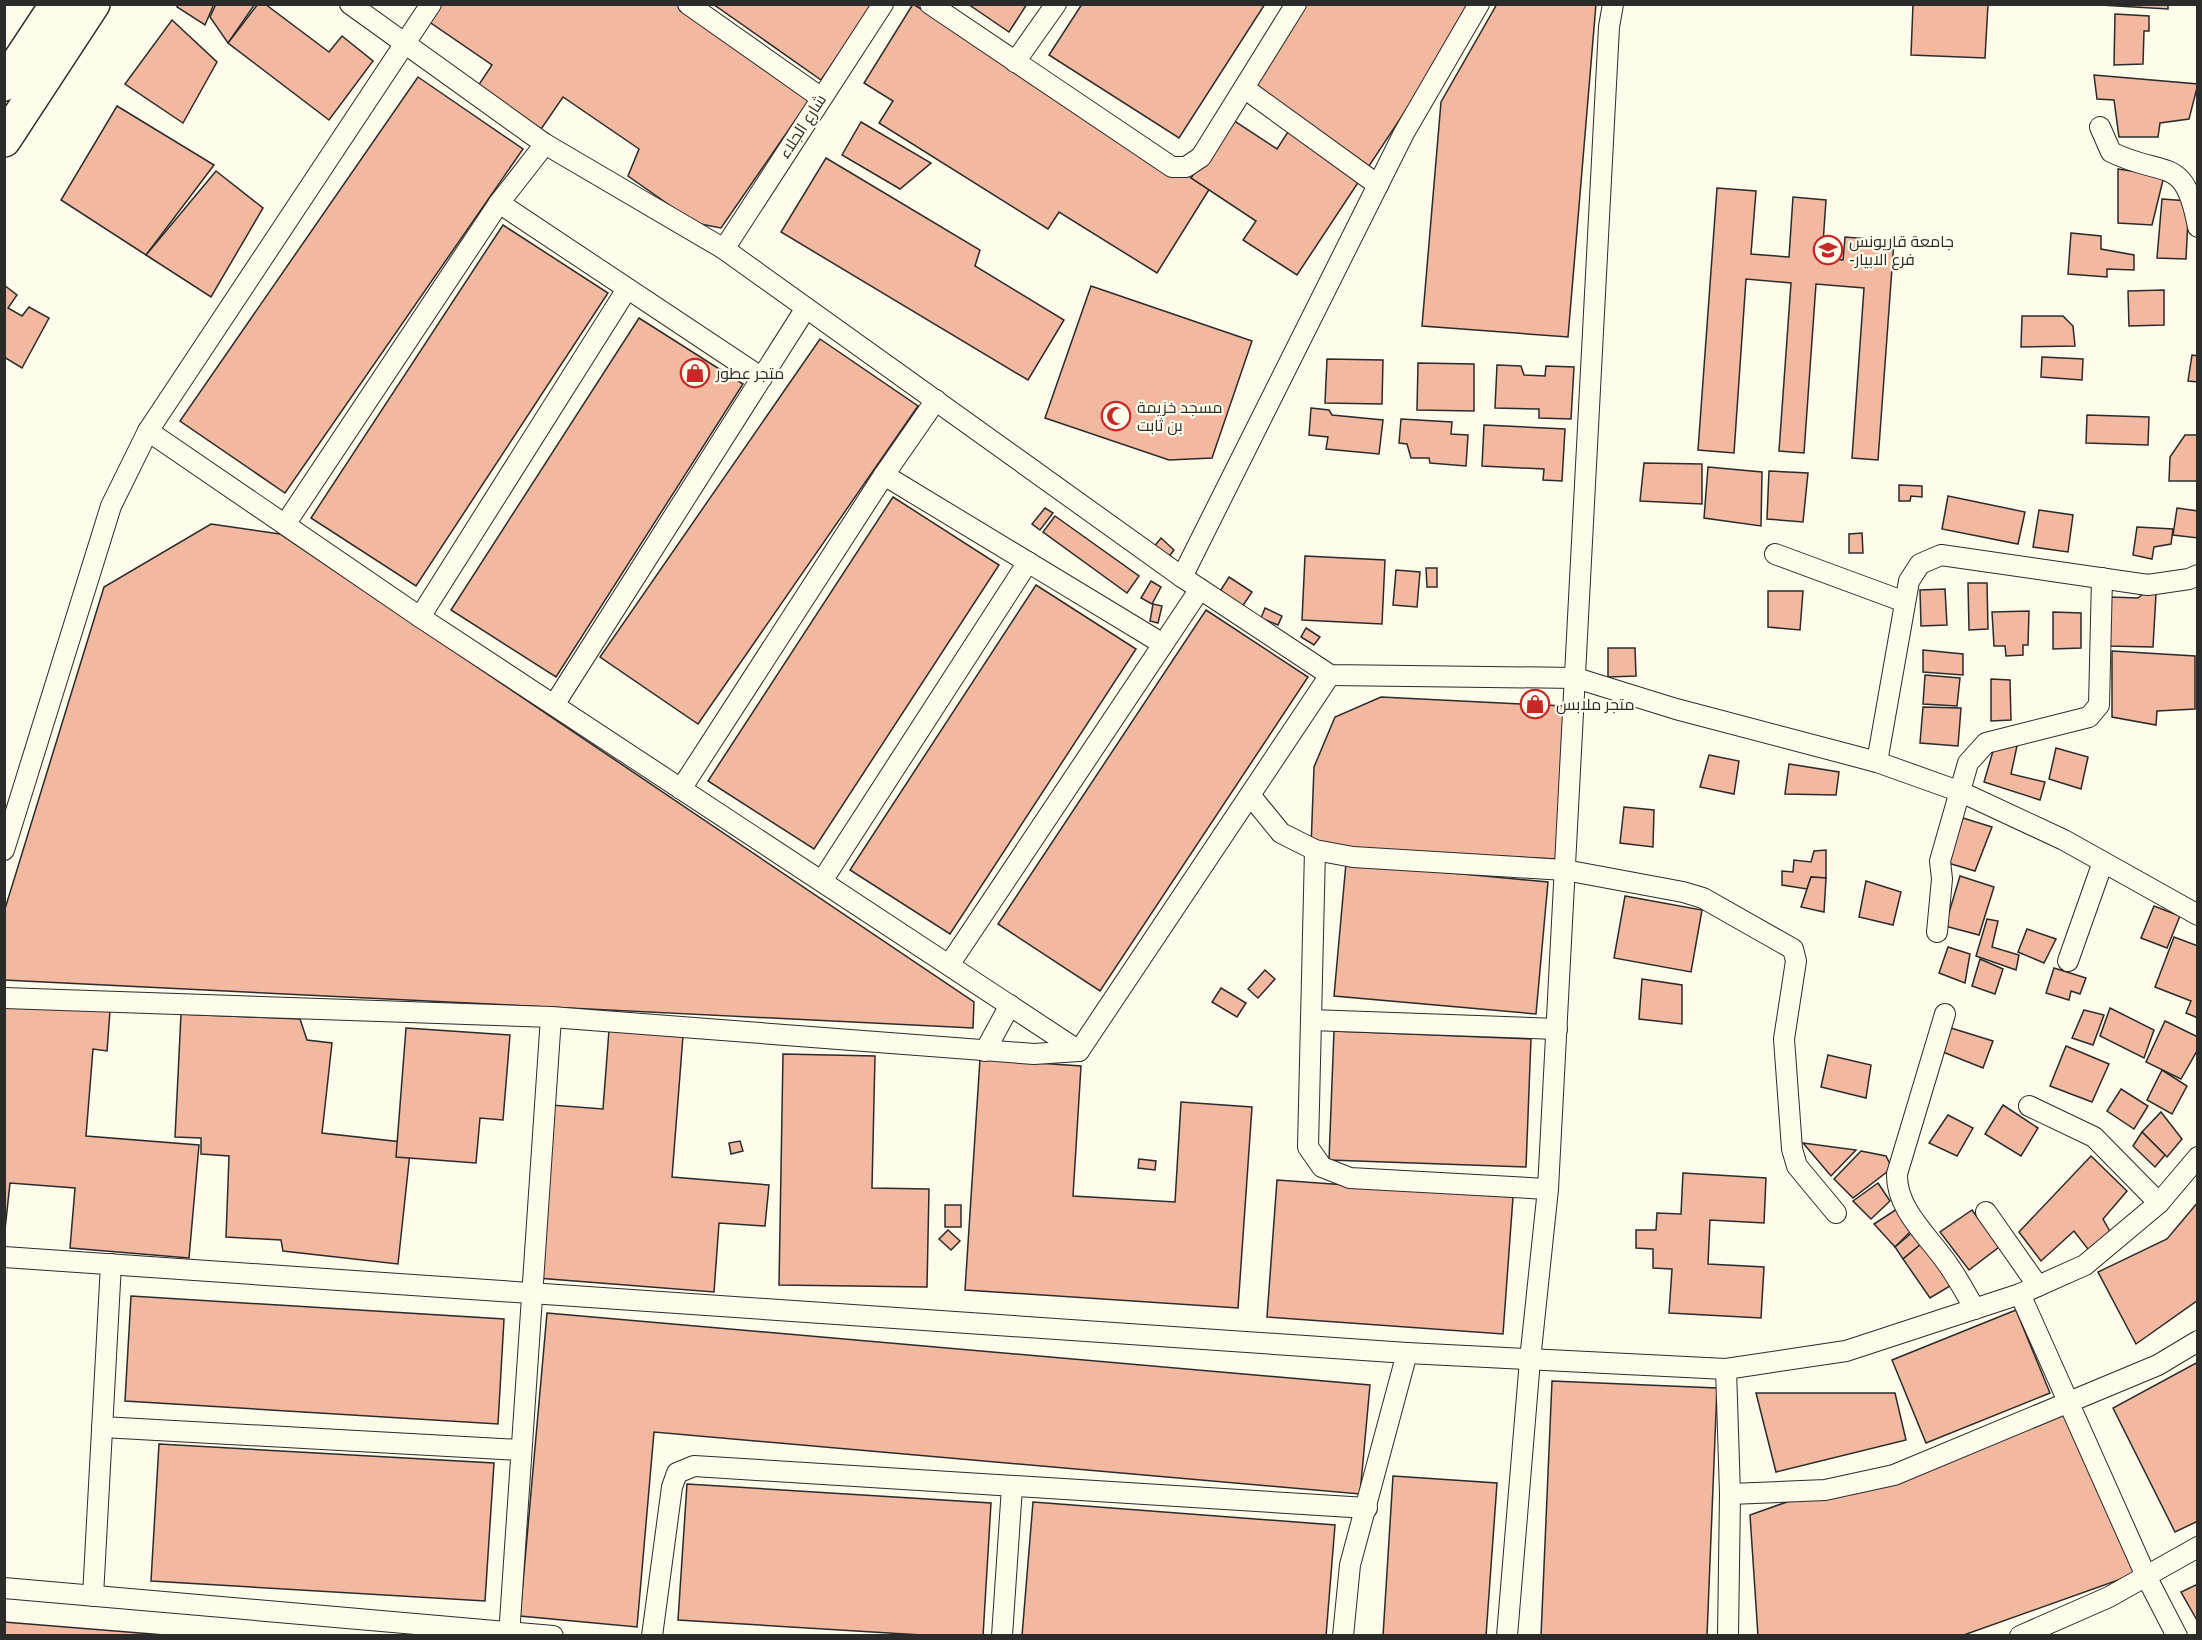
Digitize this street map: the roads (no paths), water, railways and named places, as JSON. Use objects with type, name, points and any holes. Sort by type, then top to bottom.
[{"type":"highway","points":[[4,84],[57,4]]},
{"type":"highway","points":[[4,140],[93,4]]},
{"type":"street","points":[[350,4],[545,144],[724,249],[1182,577],[1330,675],[1576,678],[1676,709],[1877,762],[1961,792],[2064,840],[2198,915]]},
{"type":"street","points":[[4,850],[111,506],[148,431],[431,4]]},
{"type":"street","points":[[688,4],[820,97]]},
{"type":"street","name":"شارع الجلاء","points":[[724,249],[820,97],[883,4]]},
{"type":"street","points":[[930,4],[1172,167],[1186,167],[1201,157],[1296,4]]},
{"type":"street","points":[[1015,62],[1056,4]]},
{"type":"street","points":[[1182,577],[1404,133],[1479,4]]},
{"type":"street","points":[[1507,1635],[1530,1360],[1548,1189],[1609,27],[1613,4]]},
{"type":"street","points":[[1244,88],[1378,185]]},
{"type":"street","points":[[2100,127],[2111,152],[2135,163],[2161,168],[2181,178],[2192,196],[2198,227]]},
{"type":"street","points":[[286,523],[499,203],[545,144]]},
{"type":"street","points":[[499,203],[762,378]]},
{"type":"street","points":[[420,617],[627,289]]},
{"type":"street","points":[[554,705],[806,308]]},
{"type":"street","points":[[681,789],[884,475],[936,400]]},
{"type":"street","points":[[148,431],[286,523],[420,617],[1079,1050]]},
{"type":"street","points":[[884,475],[1163,644]]},
{"type":"street","points":[[1775,554],[1905,602]]},
{"type":"street","points":[[1877,762],[1909,581],[1920,564],[1941,555],[2148,585],[2189,579],[2198,575]]},
{"type":"street","points":[[822,881],[1028,562]]},
{"type":"street","points":[[1937,932],[1942,879],[1940,861],[1968,763],[1986,743],[2089,717],[2099,705],[2102,578]]},
{"type":"street","points":[[949,965],[1200,589]]},
{"type":"street","points":[[1079,1050],[1330,675]]},
{"type":"street","points":[[1250,795],[1281,833],[1315,850],[1353,857],[1565,870],[1683,892],[1702,898],[1793,949],[1796,961],[1784,1039],[1792,1149],[1797,1166],[1836,1214]]},
{"type":"street","points":[[1315,850],[1308,1147],[1322,1167],[1350,1178],[1548,1189]]},
{"type":"street","points":[[2068,961],[2103,862]]},
{"type":"street","points":[[4,998],[551,1017],[1034,1054],[1079,1050]]},
{"type":"street","points":[[985,1050],[1010,1005]]},
{"type":"street","points":[[1945,1014],[1903,1151],[1897,1174],[1896,1190],[1902,1203],[1951,1268],[1974,1309]]},
{"type":"street","points":[[510,1634],[551,1017]]},
{"type":"street","points":[[1311,1020],[1557,1029]]},
{"type":"street","points":[[2029,1106],[2094,1137],[2158,1203]]},
{"type":"street","points":[[4,1257],[1407,1353],[1726,1369],[1846,1351],[2029,1290],[2085,1265],[2158,1203],[2198,1157]]},
{"type":"street","points":[[1986,1212],[2029,1290],[2070,1402],[2146,1576],[2177,1635]]},
{"type":"street","points":[[93,1596],[111,1264]]},
{"type":"street","points":[[1730,1494],[1826,1490],[1894,1475],[2158,1365],[2198,1341]]},
{"type":"street","points":[[1343,1635],[1350,1565],[1407,1353]]},
{"type":"street","points":[[1726,1369],[1730,1494],[1728,1635]]},
{"type":"street","points":[[102,1427],[521,1450]]},
{"type":"street","points":[[652,1635],[672,1487],[677,1473],[694,1467],[1367,1508]]},
{"type":"street","points":[[1002,1635],[1012,1486]]},
{"type":"street","points":[[2020,1635],[2109,1597],[2198,1547]]},
{"type":"street","points":[[4,1588],[510,1634],[553,1635]]},
{"type":"place","name":"جامعة قاريونس -فرع الابيار","points":[[1828,250]]},
{"type":"place","name":"متجر عطور","points":[[695,373]]},
{"type":"place","name":"مسجد خزيمة بن ثابت","points":[[1116,416]]},
{"type":"place","name":"متجر ملابس","points":[[1535,704]]}]
